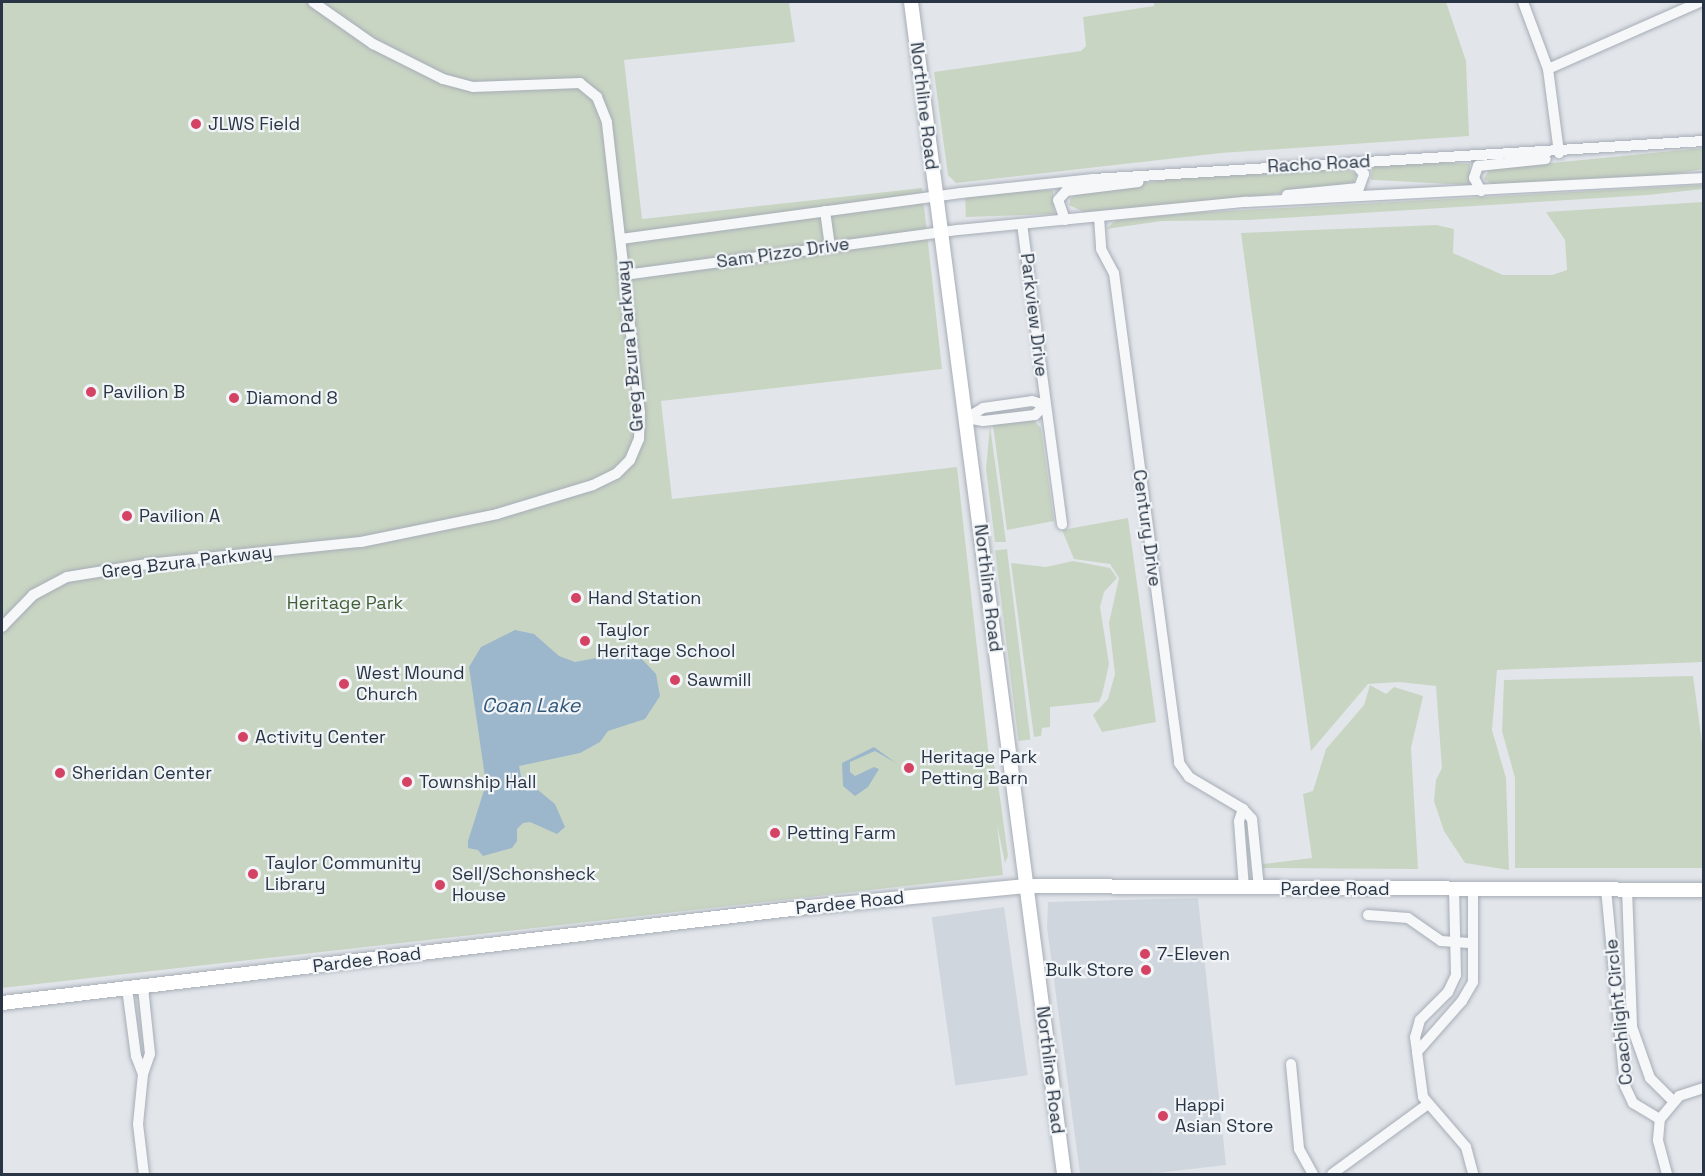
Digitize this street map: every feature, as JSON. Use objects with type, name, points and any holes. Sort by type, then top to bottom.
[{"type":"main road","name":"Northline Road","points":[[911,2],[1064,1174]]},
{"type":"main road","name":"Pardee Road","points":[[2,1003],[814,907],[1027,886],[1704,890]]},
{"type":"street","name":"Greg Bzura Parkway","points":[[2,627],[33,594],[67,577],[147,564],[361,542],[497,514],[606,480],[624,466],[639,439],[640,413],[607,122],[597,97],[580,83],[472,87],[443,79],[373,44],[313,2]]},
{"type":"street","points":[[1523,2],[1548,69],[1558,153]]},
{"type":"street","points":[[1548,69],[1700,2]]},
{"type":"street","name":"Racho Road","points":[[936,196],[1179,173],[1558,153],[1704,141]]},
{"type":"street","points":[[1481,191],[1474,178],[1478,166],[1531,162],[1587,150]]},
{"type":"street","points":[[1260,201],[1305,191],[1359,188],[1364,174],[1354,162]]},
{"type":"street","points":[[1663,181],[1704,172]]},
{"type":"street","points":[[1065,220],[1058,200],[1066,191],[1122,185],[1179,173]]},
{"type":"street","name":"Racho Road","points":[[941,232],[1260,201],[1704,178]]},
{"type":"street","name":"Sam Pizzo Drive","points":[[621,240],[936,196]]},
{"type":"street","points":[[825,211],[830,247]]},
{"type":"street","name":"Century Drive","points":[[1099,217],[1101,249],[1114,273],[1179,763],[1190,777],[1243,809]]},
{"type":"street","name":"Parkview Drive","points":[[1022,224],[1062,524]]},
{"type":"street","name":"Sam Pizzo Drive","points":[[625,275],[941,232]]},
{"type":"street","points":[[966,418],[983,421],[1035,415],[1046,405]]},
{"type":"street","points":[[1243,809],[1239,822],[1244,888]]},
{"type":"street","points":[[1243,809],[1252,819],[1259,888]]},
{"type":"street","points":[[1454,888],[1456,975],[1448,992],[1420,1020],[1415,1036],[1422,1094],[1466,1147],[1473,1174]]},
{"type":"street","points":[[1418,1052],[1462,1001],[1473,981],[1473,888]]},
{"type":"street","name":"Coachlight Circle","points":[[1606,889],[1625,1086],[1633,1103],[1660,1119]]},
{"type":"street","name":"Coachlight Circle","points":[[1627,889],[1634,1033],[1650,1078],[1673,1101]]},
{"type":"street","points":[[1368,915],[1407,918],[1434,939],[1473,943]]},
{"type":"street","points":[[143,987],[150,1054],[143,1074],[138,1124],[144,1174]]},
{"type":"street","points":[[127,988],[136,1056],[143,1074]]},
{"type":"street","points":[[1448,992],[1462,1001]]},
{"type":"street","points":[[1291,1064],[1299,1149],[1312,1174]]},
{"type":"street","points":[[1667,1174],[1658,1140],[1660,1119],[1673,1101],[1704,1088]]},
{"type":"street","points":[[1332,1174],[1428,1104]]},
{"type":"shaded area","points":[[1198,898],[1226,1165],[1148,1174],[1080,1174],[1047,928],[1048,902]]},
{"type":"shaded area","points":[[1004,907],[1028,1075],[955,1086],[932,917]]},
{"type":"green space","name":"Heritage Park","points":[[2,2],[789,3],[795,42],[624,60],[642,219],[922,188],[942,369],[661,401],[672,499],[957,467],[989,757],[996,769],[1008,856],[1005,863],[997,824],[1003,875],[2,988]]},
{"type":"green space","points":[[1154,2],[1446,2],[1466,61],[1469,136],[1221,153],[956,183],[948,175],[934,72],[1081,51],[1086,46],[1083,17],[1154,6]]},
{"type":"green space","points":[[1703,148],[1703,169],[1663,176],[1495,186],[1484,179],[1490,169]]},
{"type":"green space","points":[[1372,159],[1470,164],[1469,185],[1371,180]]},
{"type":"green space","points":[[1344,168],[1356,174],[1353,183],[1253,197],[1084,212],[1069,205],[1071,198],[1080,193],[1178,178]]},
{"type":"green space","points":[[1703,185],[1703,189],[1648,195],[1250,220],[1162,221],[1106,229],[1116,220],[1190,213]]},
{"type":"green space","points":[[1053,190],[1054,214],[966,217],[965,193]]},
{"type":"green space","points":[[1703,202],[1703,662],[1497,670],[1492,730],[1506,778],[1509,870],[1465,863],[1444,831],[1434,801],[1436,780],[1442,768],[1436,686],[1399,682],[1368,684],[1311,751],[1241,233],[1436,225],[1454,229],[1453,253],[1503,275],[1552,275],[1567,270],[1565,240],[1546,212]]},
{"type":"green space","points":[[1033,420],[1041,428],[1054,521],[1007,530],[993,425]]},
{"type":"green space","points":[[990,426],[1006,542],[995,542],[986,469]]},
{"type":"green space","points":[[1128,518],[1156,722],[1102,732],[1093,715],[1108,699],[1115,674],[1109,623],[1119,578],[1110,564],[1074,559],[1062,530]]},
{"type":"green space","points":[[1007,549],[1030,740],[1018,741],[995,550]]},
{"type":"green space","points":[[1073,561],[1110,568],[1117,578],[1104,592],[1100,607],[1109,664],[1099,702],[1050,707],[1050,727],[1042,728],[1041,736],[1034,737],[1011,563],[1046,567]]},
{"type":"green space","points":[[1693,676],[1704,757],[1703,868],[1515,868],[1515,778],[1502,731],[1504,680]]},
{"type":"green space","points":[[1370,685],[1386,694],[1394,687],[1423,696],[1411,748],[1418,869],[1263,868],[1263,864],[1312,858],[1303,794],[1313,791],[1326,749],[1364,705]]},
{"type":"water","name":"Coan Lake","points":[[515,630],[534,634],[559,656],[575,662],[623,653],[639,656],[656,674],[660,696],[645,719],[608,731],[600,742],[580,753],[519,766],[521,776],[555,804],[565,827],[557,834],[530,822],[523,823],[517,829],[517,841],[512,848],[483,856],[478,850],[468,848],[468,841],[486,784],[469,667],[481,647]]},
{"type":"water","points":[[874,747],[896,763],[875,751],[850,762],[850,772],[855,776],[874,767],[879,769],[868,787],[855,796],[843,786],[842,763]]},
{"type":"place","name":"JLWS Field","points":[[196,124]]},
{"type":"place","name":"Pavilion B","points":[[91,392]]},
{"type":"place","name":"Diamond 8","points":[[234,398]]},
{"type":"place","name":"Pavilion A","points":[[127,516]]},
{"type":"place","name":"Hand Station","points":[[576,598]]},
{"type":"place","name":"Taylor Heritage School","points":[[585,641]]},
{"type":"place","name":"Sawmill","points":[[675,680]]},
{"type":"place","name":"West Mound Church","points":[[344,684]]},
{"type":"place","name":"Activity Center","points":[[243,737]]},
{"type":"place","name":"Heritage Park Petting Barn","points":[[909,768]]},
{"type":"place","name":"Sheridan Center","points":[[60,773]]},
{"type":"place","name":"Township Hall","points":[[407,782]]},
{"type":"place","name":"Petting Farm","points":[[775,833]]},
{"type":"place","name":"Taylor Community Library","points":[[253,874]]},
{"type":"place","name":"Sell/Schonsheck House","points":[[440,885]]},
{"type":"place","name":"7-Eleven","points":[[1145,954]]},
{"type":"place","name":"Bulk Store","points":[[1146,970]]},
{"type":"place","name":"Happi Asian Store","points":[[1163,1116]]}]
